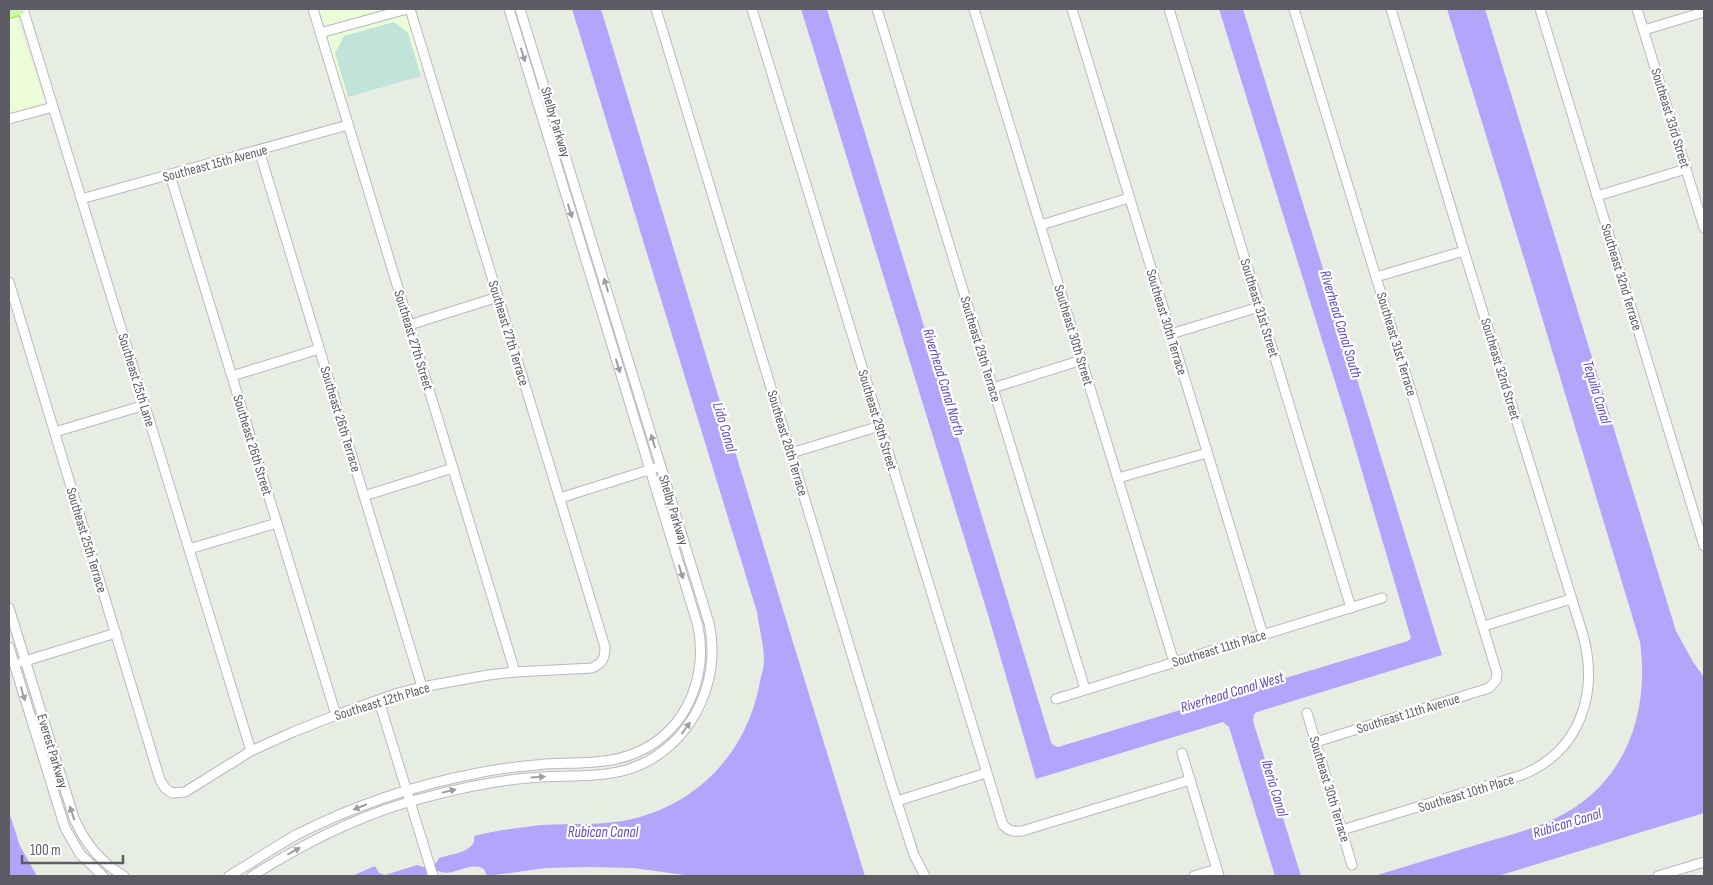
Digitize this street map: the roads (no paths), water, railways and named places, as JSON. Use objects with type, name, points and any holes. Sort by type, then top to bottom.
[{"type":"main road","points":[[9,12],[21,9]]},
{"type":"street","name":"Southeast 25th Lane","points":[[21,9],[53,107],[251,751]]},
{"type":"street","name":"Southeast 27th Street","points":[[313,9],[515,672]]},
{"type":"street","points":[[320,33],[409,9]]},
{"type":"street","name":"Southeast 27th Terrace","points":[[409,9],[605,647],[605,658]]},
{"type":"street","name":"Shelby Parkway","points":[[406,791],[455,778],[506,768],[546,764],[595,763],[615,760],[634,754],[652,745],[677,722],[694,692],[699,674],[701,654],[698,626],[509,9]]},
{"type":"street","name":"Shelby Parkway","points":[[410,802],[453,790],[498,782],[524,778],[618,772],[635,767],[666,749],[690,724],[702,701],[710,676],[712,642],[709,623],[520,9]]},
{"type":"street","name":"Southeast 28th Terrace","points":[[656,9],[897,801],[914,855],[925,876]]},
{"type":"street","name":"Southeast 29th Street","points":[[752,9],[1002,825],[1008,830],[1022,831],[1190,780]]},
{"type":"street","name":"Southeast 29th Terrace","points":[[878,9],[1085,689]]},
{"type":"street","name":"Southeast 30th Street","points":[[974,9],[1174,662]]},
{"type":"street","name":"Southeast 30th Terrace","points":[[1072,9],[1263,635]]},
{"type":"street","name":"Southeast 31st Street","points":[[1169,9],[1351,608]]},
{"type":"street","name":"Southeast 31st Terrace","points":[[1294,9],[1484,626],[1497,673],[1496,680]]},
{"type":"street","name":"Southeast 32nd Street","points":[[1391,9],[1586,645],[1590,675],[1588,693],[1583,711],[1574,730]]},
{"type":"street","name":"Southeast 32nd Terrace","points":[[1540,9],[1704,545]]},
{"type":"street","name":"Southeast 33rd Street","points":[[1637,9],[1704,228]]},
{"type":"street","points":[[1644,30],[1704,12]]},
{"type":"street","points":[[9,119],[53,107]]},
{"type":"street","name":"Southeast 15th Avenue","points":[[81,199],[170,176],[348,125]]},
{"type":"street","name":"Southeast 26th Terrace","points":[[259,150],[422,687]]},
{"type":"street","points":[[1597,196],[1686,169]]},
{"type":"street","name":"Southeast 26th Street","points":[[170,176],[336,715]]},
{"type":"street","points":[[1041,225],[1129,198]]},
{"type":"street","points":[[1376,277],[1464,251]]},
{"type":"street","name":"Southeast 25th Terrace","points":[[9,282],[160,780],[165,788],[172,793]]},
{"type":"street","points":[[409,325],[498,297]]},
{"type":"street","points":[[1171,334],[1259,307]]},
{"type":"street","points":[[232,376],[319,349]]},
{"type":"street","points":[[993,388],[1082,360]]},
{"type":"street","points":[[55,432],[144,405]]},
{"type":"street","points":[[791,453],[880,426]]},
{"type":"street","points":[[1118,478],[1207,452]]},
{"type":"street","points":[[560,498],[661,466]]},
{"type":"street","points":[[364,496],[453,468]]},
{"type":"street","points":[[189,549],[276,523]]},
{"type":"street","name":"Southeast 11th Place","points":[[1056,699],[1382,598]]},
{"type":"street","points":[[1484,626],[1571,599]]},
{"type":"street","name":"Everest Parkway","points":[[9,608],[76,823],[83,837],[95,853],[124,876]]},
{"type":"street","points":[[698,626],[709,623]]},
{"type":"street","points":[[14,665],[116,634]]},
{"type":"street","name":"Everest Parkway","points":[[9,647],[65,828],[80,854],[103,876]]},
{"type":"street","name":"Southeast 12th Place","points":[[172,793],[185,792],[251,751],[336,715],[422,687],[515,672],[592,668],[600,665],[605,658]]},
{"type":"street","name":"Southeast 11th Avenue","points":[[1316,742],[1489,688],[1496,680]]},
{"type":"street","points":[[379,701],[433,876]]},
{"type":"street","name":"Southeast 30th Terrace","points":[[1307,713],[1352,865]]},
{"type":"street","name":"Southeast 10th Place","points":[[1342,830],[1530,772],[1553,757],[1574,730]]},
{"type":"street","points":[[1182,753],[1218,873],[1194,876]]},
{"type":"street","points":[[897,801],[986,773]]},
{"type":"street","points":[[229,876],[297,835],[336,816],[406,791]]},
{"type":"street","points":[[244,866],[251,876],[290,853],[339,828],[372,814],[410,802]]},
{"type":"street","points":[[1658,876],[1704,862]]},
{"type":"water","points":[[572,9],[601,9],[865,876],[692,876],[633,868],[588,867],[546,868],[487,876],[484,869],[473,866],[444,873],[439,871],[425,876],[352,876],[375,866],[379,873],[385,875],[417,865],[423,867],[436,863],[439,858],[467,849],[474,841],[474,836],[482,834],[542,825],[621,821],[656,811],[678,801],[698,788],[730,754],[743,733],[759,687],[764,661],[757,612]]},
{"type":"water","points":[[801,9],[827,9],[1051,742],[1058,747],[1408,641],[1411,638],[1346,417],[1219,9],[1243,9],[1442,655],[1254,714],[1253,721],[1301,876],[1275,876],[1229,727],[1223,722],[1036,779],[989,618]]},
{"type":"water","points":[[1447,9],[1485,9],[1676,631],[1693,662],[1704,677],[1704,813],[1498,876],[1374,876],[1527,830],[1556,818],[1580,804],[1600,787],[1616,767],[1628,745],[1636,721],[1641,695],[1640,642]]},
{"type":"water","points":[[9,812],[20,846],[37,876],[9,876]]},
{"type":"water label","name":"Riverhead Canal South","points":[[1341,324]]},
{"type":"water label","name":"Riverhead Canal North","points":[[944,382]]},
{"type":"water label","name":"Tequila Canal","points":[[1597,392]]},
{"type":"water label","name":"Lido Canal","points":[[725,427]]},
{"type":"water label","name":"Riverhead Canal West","points":[[1232,692]]},
{"type":"water label","name":"Iberia Canal","points":[[1275,788]]},
{"type":"water label","name":"Rubican Canal","points":[[1567,823]]},
{"type":"water label","name":"Rubican Canal","points":[[603,832]]}]
